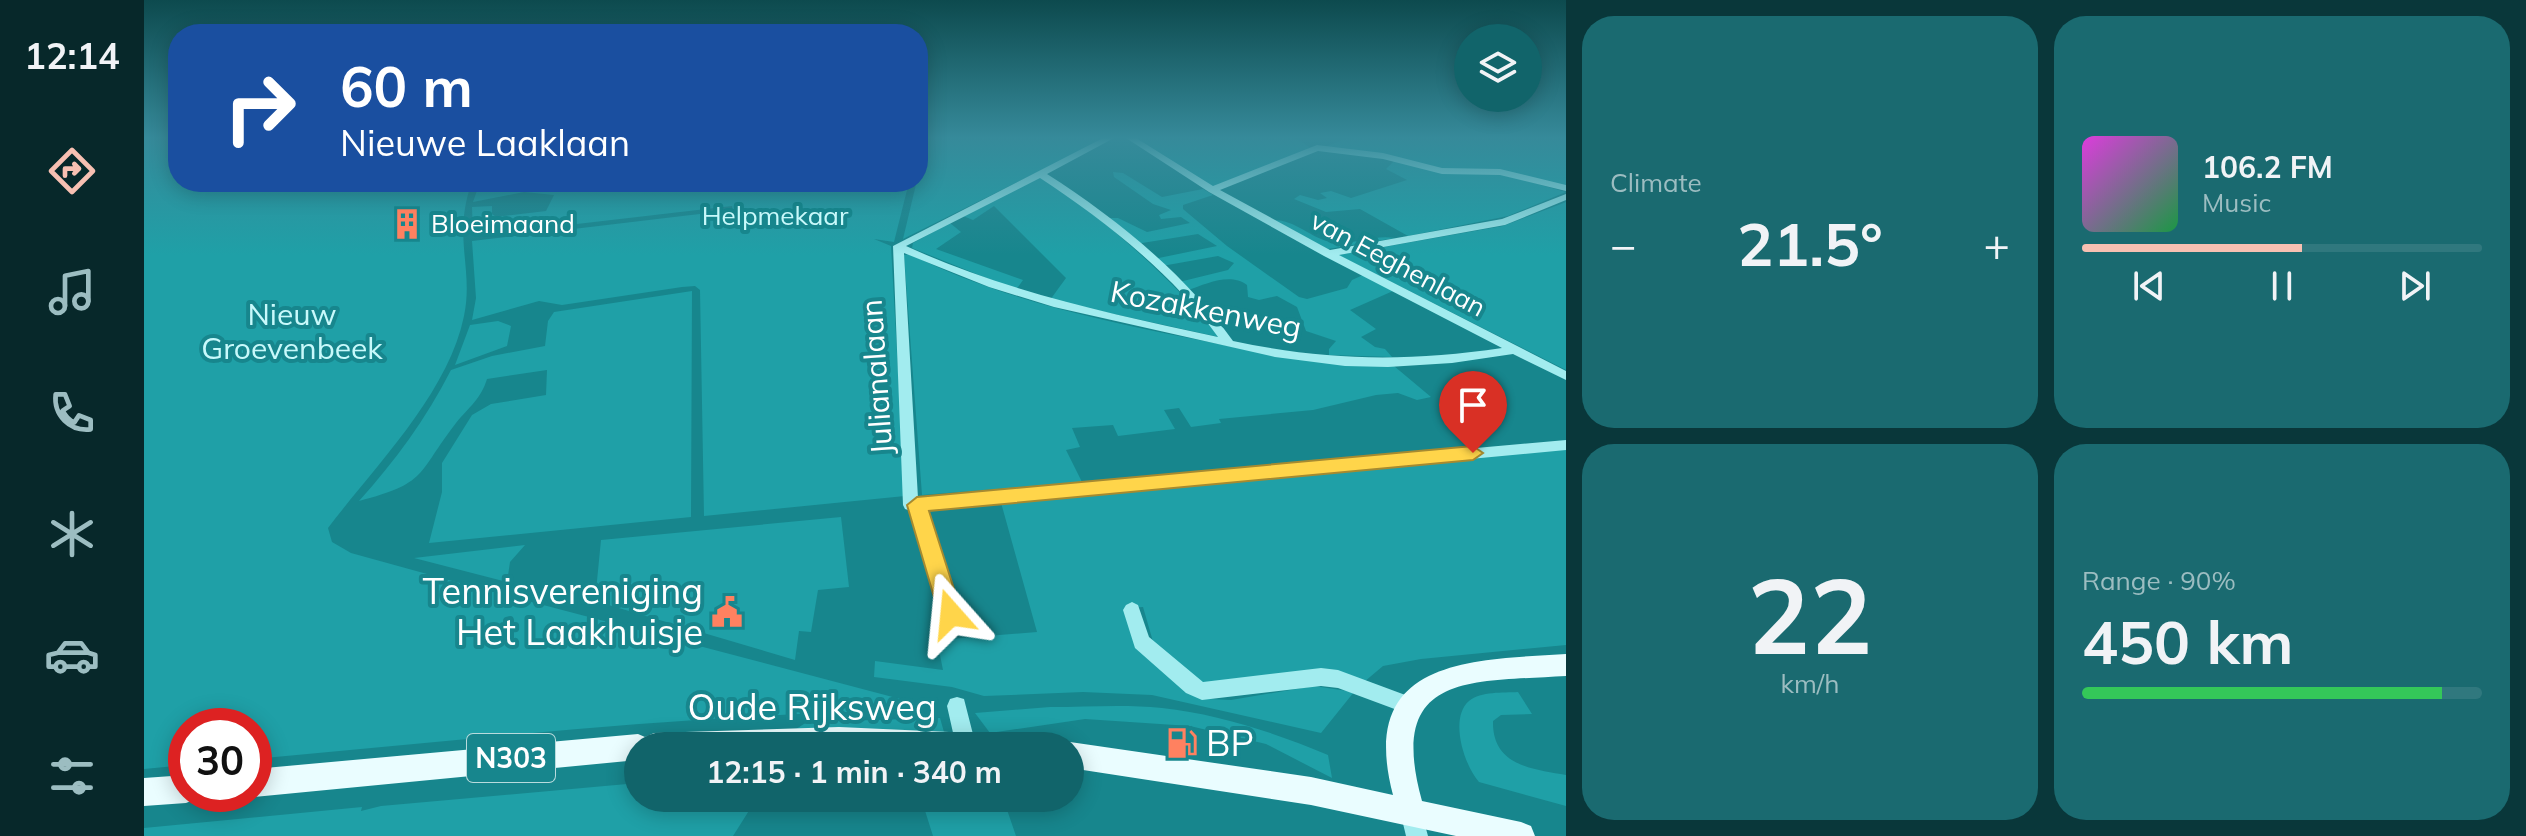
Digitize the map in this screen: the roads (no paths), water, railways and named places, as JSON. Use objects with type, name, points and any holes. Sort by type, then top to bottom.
[{"type":"main road","points":[[1414,823],[1399,755],[1400,728],[1408,705],[1420,690],[1455,673],[1566,665]]},
{"type":"main road","name":"N303","points":[[272,781],[624,748]]},
{"type":"main road","points":[[1084,757],[1311,791],[1414,823],[1521,836]]},
{"type":"main road","points":[[144,792],[168,790]]},
{"type":"street","points":[[898,246],[1031,177]]},
{"type":"street","points":[[1044,177],[1143,254],[1215,322],[1228,342]]},
{"type":"street","name":"van Eeghenlaan","points":[[1192,177],[1328,254],[1566,376]]},
{"type":"street","points":[[1212,190],[1244,177]]},
{"type":"street","points":[[1521,177],[1566,188]]},
{"type":"street","points":[[1328,254],[1505,222],[1566,197]]},
{"type":"street","name":"Kozakkenweg","points":[[898,246],[998,288],[1077,310],[1287,355],[1345,362],[1427,361],[1515,350]]},
{"type":"street","name":"Julianalaan","points":[[898,246],[914,505],[951,614]]},
{"type":"street","points":[[914,505],[1566,445]]},
{"type":"street","points":[[1132,610],[1141,642],[1193,687],[1202,691],[1321,677],[1338,679],[1408,705]]},
{"type":"street","points":[[957,706],[964,732]]},
{"type":"place","name":"Bloeimaand","points":[[407,224]]},
{"type":"place","name":"Tennisvereniging Het Laakhuisje","points":[[727,612]]},
{"type":"place","name":"BP","points":[[1182,743]]},
{"type":"park label","name":"Helpmekaar","points":[[775,216]]},
{"type":"park label","name":"Nieuw Groevenbeek","points":[[292,332]]}]
